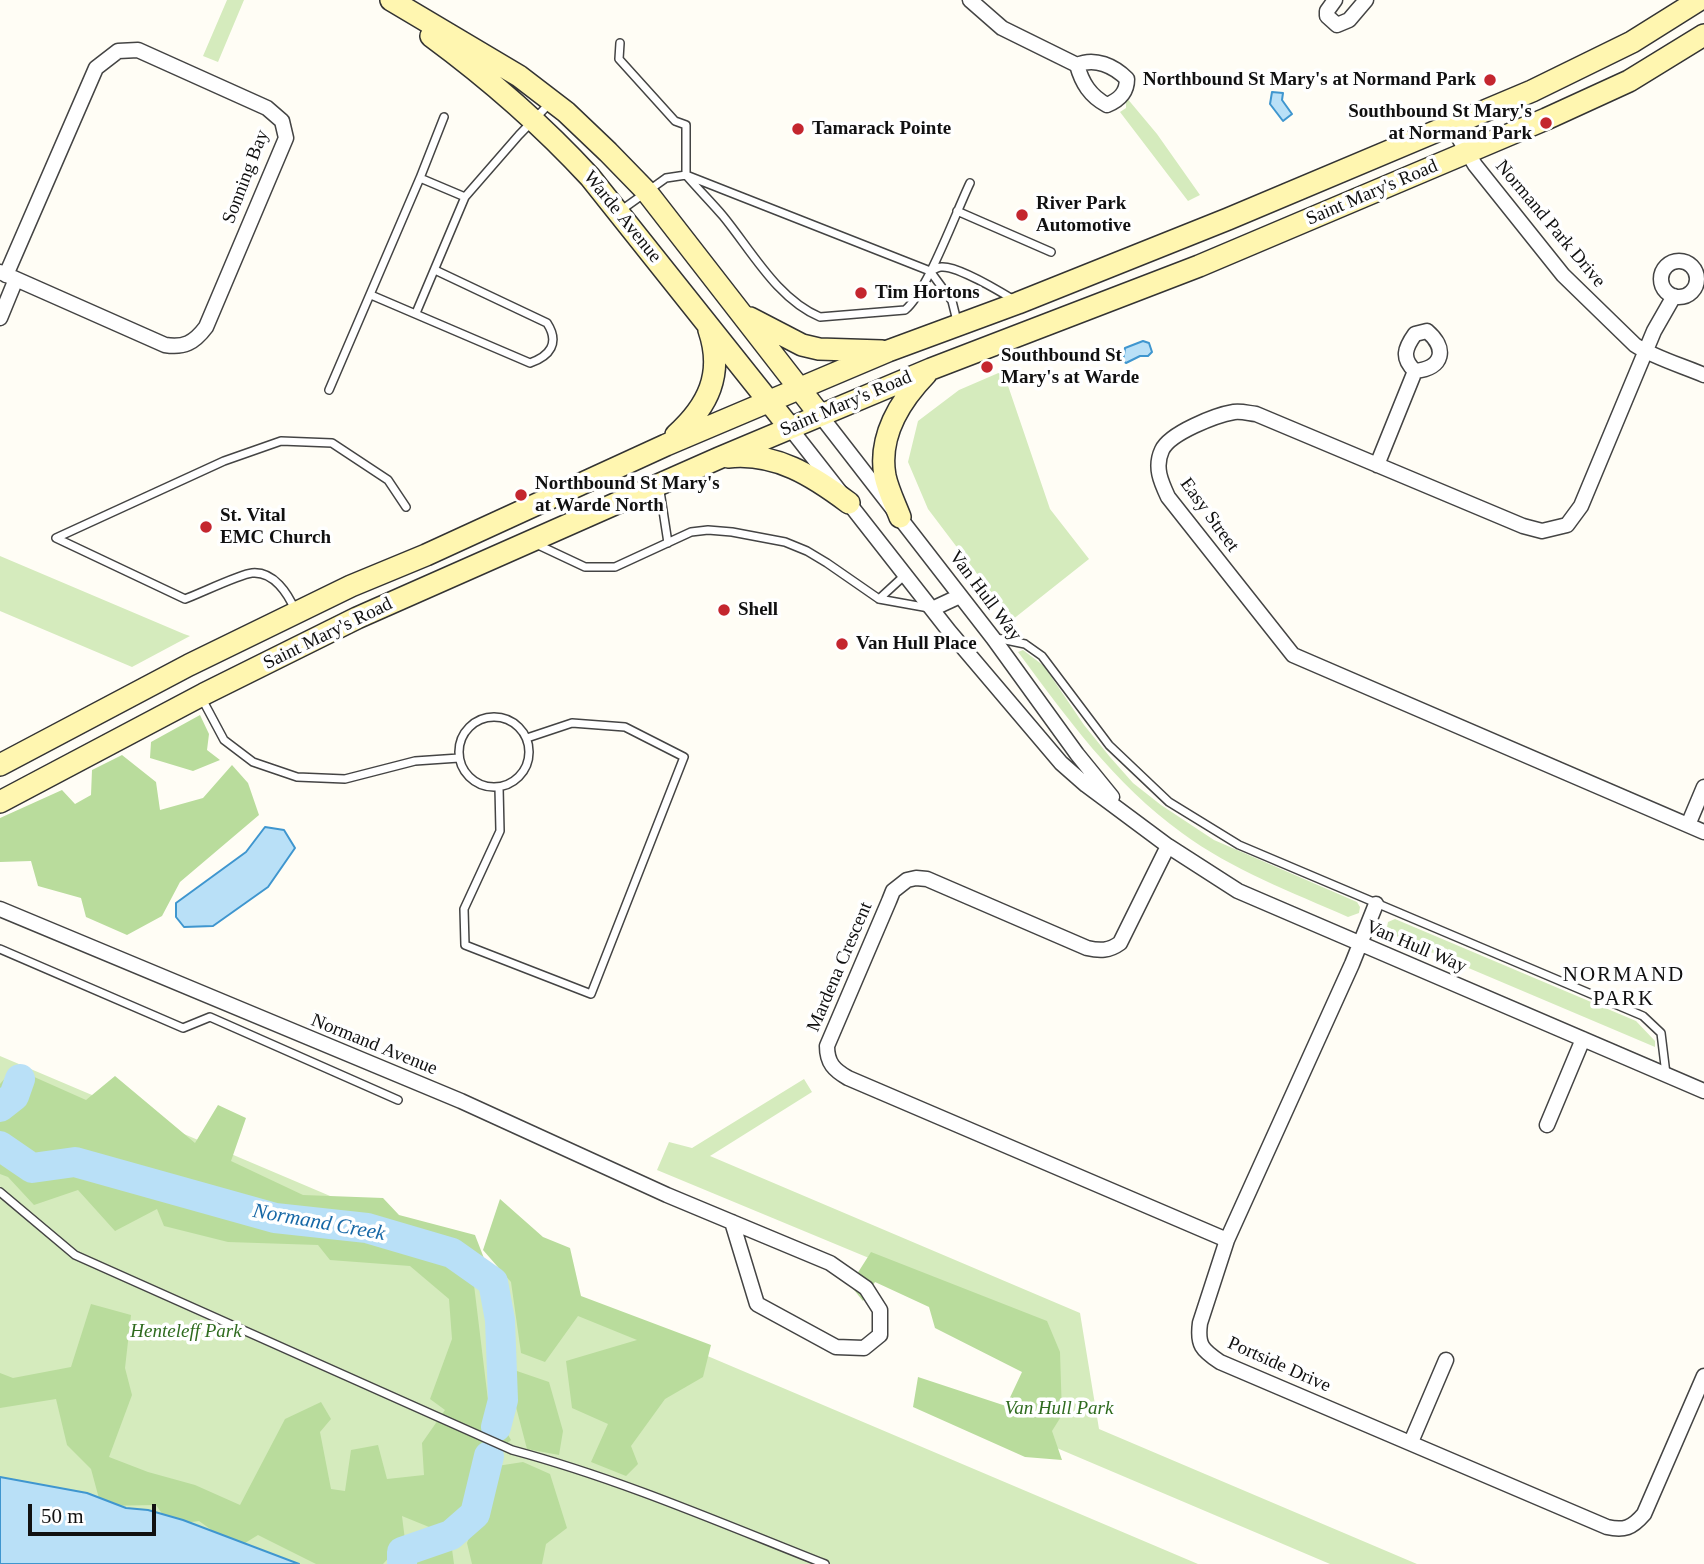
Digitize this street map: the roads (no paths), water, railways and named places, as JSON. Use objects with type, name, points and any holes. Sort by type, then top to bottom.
[{"type":"main road","name":"Warde Avenue","points":[[381,0],[444,46],[533,120],[575,160],[790,428]]},
{"type":"main road","name":"Warde Avenue","points":[[391,0],[519,76],[581,126],[646,191],[820,415]]},
{"type":"main road","name":"Saint Mary's Road","points":[[0,765],[189,665],[351,586],[666,445],[888,351],[1018,303],[1228,219],[1532,91],[1632,42],[1699,0]]},
{"type":"main road","name":"Saint Mary's Road","points":[[0,802],[201,696],[357,618],[820,415],[930,369],[1199,266],[1598,96],[1666,60],[1704,36]]},
{"type":"main road","points":[[740,313],[802,345],[819,349],[888,351]]},
{"type":"main road","points":[[666,445],[695,416],[710,392],[715,353],[706,322]]},
{"type":"main road","points":[[900,517],[886,479],[884,449],[899,407],[930,369]]},
{"type":"main road","points":[[719,458],[740,456],[770,460],[788,466],[816,478],[849,503]]},
{"type":"street","points":[[970,0],[1002,28],[1077,65]]},
{"type":"street","points":[[1335,0],[1330,5],[1327,16],[1337,25],[1349,20],[1366,0]]},
{"type":"street","name":"Sonning Bay","points":[[138,50],[267,108],[276,113],[282,121],[286,138],[206,327],[189,344],[177,347],[165,345],[7,275],[96,68],[118,51],[138,50]]},
{"type":"street","name":"Normand Park Drive","points":[[1451,125],[1466,153],[1563,275],[1635,345],[1647,353],[1704,375]]},
{"type":"street","points":[[0,318],[7,275]]},
{"type":"street","points":[[1647,353],[1654,331],[1674,296]]},
{"type":"street","name":"Easy Street","points":[[1647,353],[1581,506],[1567,526],[1542,531],[1523,526],[1256,414],[1237,412],[1223,415],[1176,436],[1166,443],[1158,466],[1168,498],[1293,655],[1704,832]]},
{"type":"street","points":[[1377,465],[1415,371]]},
{"type":"street","name":"Warde Avenue","points":[[820,415],[836,436]]},
{"type":"street","name":"Warde Avenue","points":[[790,428],[824,471]]},
{"type":"street","name":"Van Hull Way","points":[[836,436],[993,638],[1077,754],[1126,814]]},
{"type":"street","name":"Van Hull Way","points":[[824,471],[932,609],[1061,763],[1086,785],[1168,845],[1238,891],[1704,1091]]},
{"type":"street","points":[[932,609],[960,596]]},
{"type":"street","points":[[1688,825],[1704,787]]},
{"type":"street","name":"Mardena Crescent","points":[[1168,845],[1120,943],[1100,951],[1087,948],[943,885],[916,878],[907,880],[893,891],[827,1046],[827,1056],[831,1066],[848,1078],[1227,1240]]},
{"type":"street","name":"Portside Drive","points":[[1376,904],[1361,944],[1227,1240],[1200,1323],[1198,1337],[1204,1351],[1220,1362],[1607,1527],[1622,1530],[1634,1525],[1644,1514],[1704,1377]]},
{"type":"street","name":"Normand Avenue","points":[[0,909],[461,1101],[667,1195],[732,1222],[830,1263],[866,1288],[880,1310],[880,1335],[864,1348],[836,1347],[757,1304],[732,1222]]},
{"type":"street","points":[[1547,1125],[1583,1040]]},
{"type":"street","points":[[1411,1442],[1446,1360]]},
{"type":"lane","points":[[620,43],[619,59],[675,121],[686,125],[686,175],[783,291],[807,312],[820,317],[905,310],[911,305],[930,271],[970,183]]},
{"type":"lane","points":[[416,313],[465,197],[552,102]]},
{"type":"lane","points":[[329,390],[444,117]]},
{"type":"lane","points":[[619,212],[666,178],[686,175],[930,271],[952,301],[958,325]]},
{"type":"lane","points":[[421,177],[465,197]]},
{"type":"lane","points":[[957,211],[1051,252]]},
{"type":"lane","points":[[930,271],[942,267],[952,270],[991,286],[1018,303]]},
{"type":"lane","points":[[371,295],[530,363],[542,359],[552,346],[554,333],[547,323],[435,270]]},
{"type":"lane","points":[[296,613],[287,593],[273,579],[253,573],[185,599],[56,538],[224,461],[281,441],[332,443],[388,480],[406,507]]},
{"type":"lane","points":[[625,500],[660,491],[668,543]]},
{"type":"lane","points":[[530,541],[585,567],[615,567],[691,532],[732,532],[785,542],[827,563],[879,599],[932,609]]},
{"type":"lane","points":[[879,599],[905,575]]},
{"type":"lane","points":[[993,638],[1025,644],[1042,656],[1109,745],[1169,802],[1239,845],[1643,1016],[1661,1034],[1666,1075]]},
{"type":"lane","points":[[201,696],[223,740],[253,762],[297,777],[345,779],[415,761],[459,758]]},
{"type":"lane","points":[[490,717],[512,721],[527,738],[529,761],[524,772],[515,781],[499,787],[481,785],[470,779],[463,769],[459,747],[463,736],[479,720],[490,717]]},
{"type":"lane","points":[[499,787],[500,831],[464,909],[464,945],[591,994],[684,757],[625,727],[572,723],[527,738]]},
{"type":"lane","points":[[0,949],[183,1028],[210,1017],[397,1100]]},
{"type":"lane","points":[[0,1192],[75,1255],[512,1450],[643,1491],[825,1564]]},
{"type":"water","points":[[1272,92],[1283,93],[1282,100],[1292,114],[1283,121],[1270,104]]},
{"type":"water","points":[[1143,341],[1149,343],[1152,352],[1148,356],[1140,356],[1126,363],[1123,361],[1125,348]]},
{"type":"water","points":[[265,827],[284,830],[295,848],[268,887],[213,926],[184,927],[176,917],[176,903],[246,852]]},
{"type":"water","points":[[0,1477],[87,1493],[126,1508],[148,1510],[183,1520],[299,1564],[0,1564]]},
{"type":"waterway","name":"Normand Creek","points":[[0,1107],[14,1096],[20,1079]]},
{"type":"waterway","name":"Normand Creek","points":[[0,1146],[32,1168],[75,1162],[275,1218],[367,1228],[452,1253],[493,1282],[500,1320],[503,1400],[496,1427]]},
{"type":"waterway","name":"Normand Creek","points":[[402,1564],[402,1552],[451,1535],[475,1514],[489,1456]]},
{"type":"place","name":"Northbound St Mary's at Normand Park","points":[[1490,80]]},
{"type":"place","name":"Southbound St Mary's at Normand Park","points":[[1546,123]]},
{"type":"place","name":"Tamarack Pointe","points":[[798,129]]},
{"type":"place","name":"River Park Automotive","points":[[1022,215]]},
{"type":"place","name":"Tim Hortons","points":[[861,293]]},
{"type":"place","name":"Southbound St Mary's at Warde","points":[[987,367]]},
{"type":"place","name":"Northbound St Mary's at Warde North","points":[[521,495]]},
{"type":"place","name":"St. Vital EMC Church","points":[[206,527]]},
{"type":"place","name":"Shell","points":[[724,610]]},
{"type":"place","name":"Van Hull Place","points":[[842,644]]},
{"type":"district","name":"NORMAND PARK","points":[[1624,987]]},
{"type":"park label","name":"Henteleff Park","points":[[186,1332]]},
{"type":"park label","name":"Van Hull Park","points":[[1059,1409]]}]
